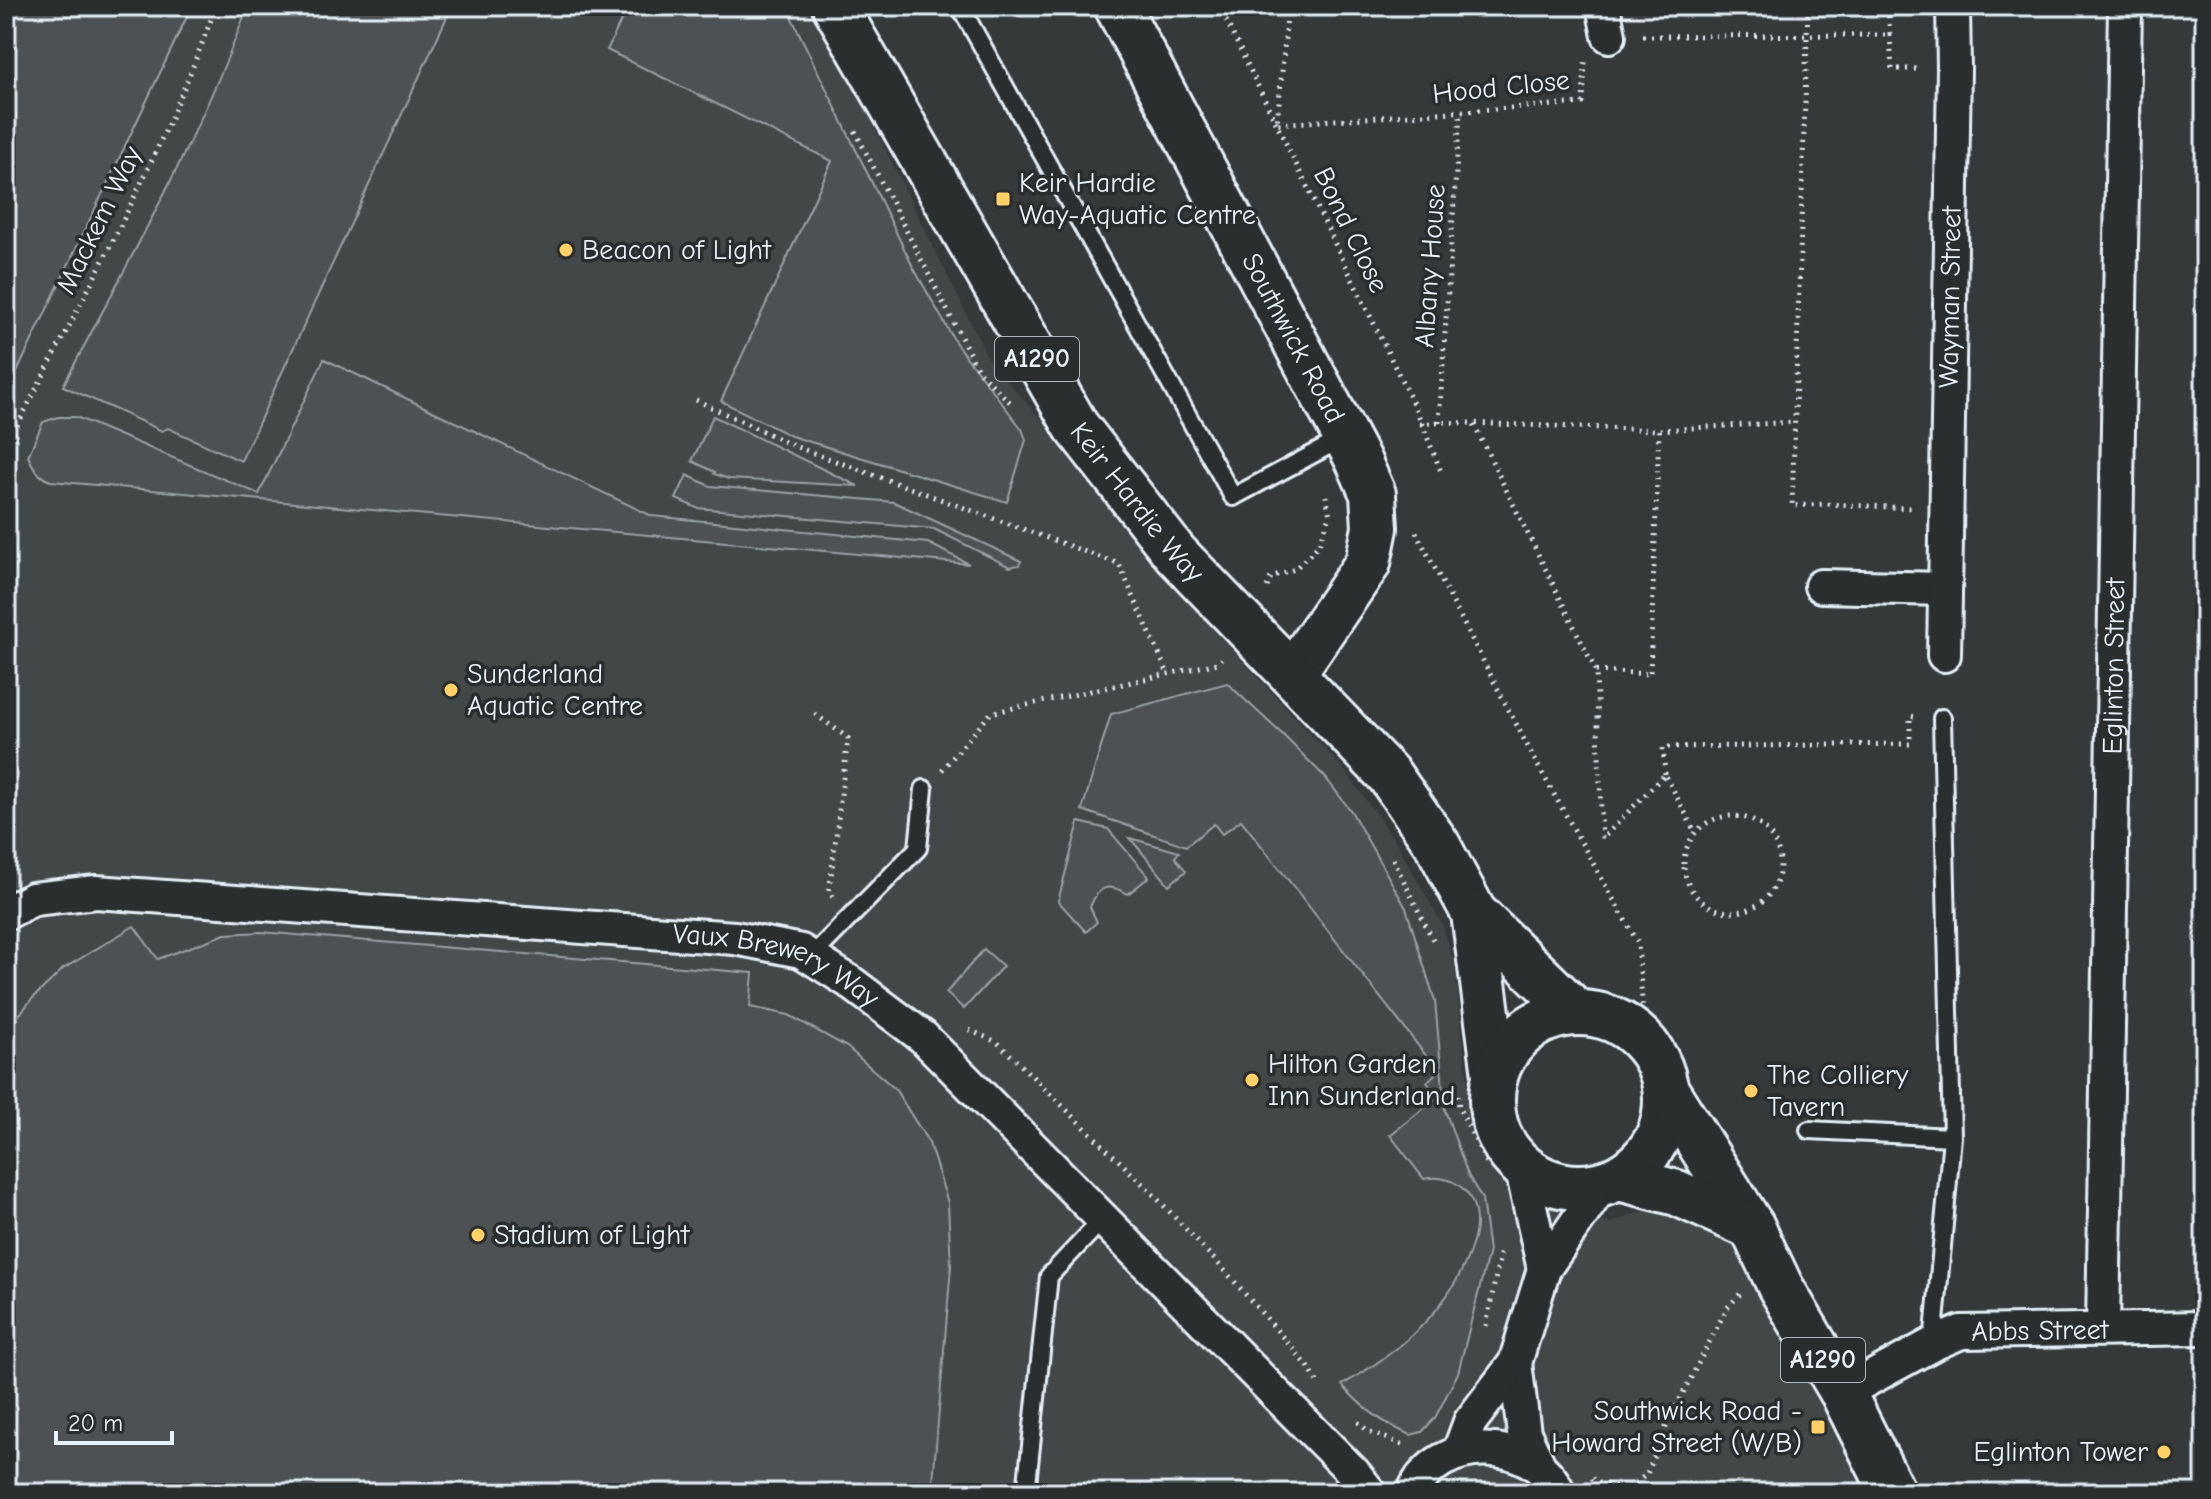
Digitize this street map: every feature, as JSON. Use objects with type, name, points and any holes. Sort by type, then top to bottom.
[{"type":"main road","name":"Keir Hardie Way","points":[[835,6],[1076,426],[1175,553],[1389,775],[1437,844],[1474,913]]},
{"type":"main road","name":"Southwick Road","points":[[1117,6],[1373,494],[1375,528],[1368,563],[1293,673]]},
{"type":"main road","name":"A1290","points":[[1474,913],[1577,1013]]},
{"type":"main road","name":"A1290","points":[[1474,913],[1476,1078]]},
{"type":"main road","points":[[1577,1013],[1602,1016],[1625,1026],[1645,1043],[1659,1064],[1666,1090],[1665,1117],[1656,1142],[1641,1162],[1611,1181],[1582,1188],[1560,1186],[1508,1171],[1507,1149],[1496,1127],[1492,1102],[1476,1078],[1526,1031],[1550,1018],[1577,1013]]},
{"type":"main road","name":"A1290","points":[[1666,1090],[1752,1227],[1843,1393],[1893,1493]]},
{"type":"main road","points":[[1611,1181],[1677,1193],[1752,1227]]},
{"type":"street","name":"Eglinton Street","points":[[2103,1328],[2125,6]]},
{"type":"street","name":"Wayman Street","points":[[1944,655],[1954,69],[1952,9]]},
{"type":"street","points":[[1821,586],[1944,589]]},
{"type":"street","name":"Vaux Brewery Way","points":[[6,913],[33,899],[96,892],[735,938],[801,951],[850,982],[923,1037],[1362,1483]]},
{"type":"street","points":[[1508,1171],[1544,1269]]},
{"type":"street","points":[[1459,1452],[1470,1422],[1515,1363],[1544,1269],[1611,1181]]},
{"type":"street","name":"Abbs Street","points":[[1843,1393],[1961,1332],[2205,1328]]},
{"type":"street","points":[[1515,1363],[1524,1433],[1549,1481]]},
{"type":"street","points":[[1362,1483],[1414,1490],[1434,1466],[1459,1452],[1487,1448],[1515,1453],[1549,1481]]},
{"type":"lane","points":[[960,6],[1233,497],[1345,437]]},
{"type":"lane","points":[[1933,1344],[1952,1137],[1942,718]]},
{"type":"lane","points":[[811,957],[918,848],[924,789]]},
{"type":"lane","points":[[1809,1130],[1952,1137]]},
{"type":"lane","points":[[1026,1493],[1049,1276],[1104,1218]]},
{"type":"path","name":"Mackem Way","points":[[6,447],[116,234],[191,77],[216,6]]},
{"type":"path","name":"Bond Close","points":[[1219,6],[1418,414],[1442,474]]},
{"type":"path","points":[[1277,124],[1288,6]]},
{"type":"path","points":[[1808,6],[1792,506],[1825,504],[1945,510]]},
{"type":"path","points":[[1952,9],[1888,9],[1892,69],[1954,69]]},
{"type":"path","name":"Hood Close","points":[[1277,124],[1583,103],[1587,36],[1606,21],[1807,35],[1890,35]]},
{"type":"path","name":"Albany House","points":[[1439,422],[1460,113]]},
{"type":"path","points":[[849,119],[979,372],[1024,415]]},
{"type":"path","points":[[696,400],[794,446],[1119,564],[1168,674]]},
{"type":"path","points":[[1420,424],[1439,422],[1659,430],[1794,422]]},
{"type":"path","points":[[1474,425],[1596,671],[1602,839],[1665,774]]},
{"type":"path","points":[[1596,671],[1650,674],[1659,430]]},
{"type":"path","points":[[1217,650],[1224,657]]},
{"type":"path","points":[[815,714],[848,738],[829,893],[852,914]]},
{"type":"path","points":[[1695,832],[1665,774],[1663,747],[1910,744],[1910,716],[1942,718]]},
{"type":"path","points":[[1723,816],[1739,816],[1754,821],[1767,831],[1776,844],[1780,859],[1779,875],[1762,902],[1748,910],[1732,913],[1702,903],[1691,891],[1683,861],[1687,845],[1695,832],[1723,816]]},
{"type":"path","points":[[1393,858],[1437,954]]},
{"type":"path","points":[[957,1025],[997,1042],[1153,1194],[1308,1366],[1324,1393]]},
{"type":"path","points":[[1476,1078],[1459,1108],[1508,1171]]},
{"type":"path","points":[[1483,1341],[1501,1249]]},
{"type":"path","points":[[1587,1472],[1595,1482],[1627,1489],[1647,1474],[1669,1420],[1727,1308],[1749,1284],[1773,1270]]},
{"type":"path","points":[[1357,1421],[1368,1431],[1410,1448]]},
{"type":"shaded area","points":[[6,6],[192,6],[6,395]]},
{"type":"shaded area","points":[[192,6],[815,6],[990,362],[1053,432],[1222,639],[1347,773],[1396,842],[1442,924],[1454,961],[1469,1097],[1477,1133],[1513,1194],[1611,1223],[1646,1210],[1683,1212],[1739,1245],[1808,1368],[1868,1493],[6,1493],[6,395]]},
{"type":"shaded area","points":[[248,6],[452,6],[241,461],[168,428],[162,431],[63,386],[185,152]]},
{"type":"shaded area","points":[[628,6],[786,6],[913,267],[957,345],[1022,429],[1026,440],[1007,502],[791,436],[721,401],[832,161],[607,50]]},
{"type":"shaded area","points":[[324,359],[652,516],[928,543],[969,564],[51,481],[40,475],[28,456],[43,422],[58,417],[76,417],[259,494]]},
{"type":"shaded area","points":[[713,416],[858,486],[729,479],[714,474],[692,461]]},
{"type":"shaded area","points":[[687,475],[710,486],[894,502],[1021,561],[1019,565],[1010,567],[934,529],[697,508],[676,499]]},
{"type":"shaded area","points":[[1227,683],[1325,777],[1351,811],[1406,908],[1435,1001],[1445,1110],[1468,1175],[1482,1199],[1489,1251],[1458,1373],[1435,1418],[1422,1432],[1411,1435],[1374,1414],[1342,1385],[1403,1343],[1437,1309],[1451,1290],[1472,1245],[1476,1218],[1467,1193],[1447,1180],[1424,1179],[1390,1135],[1438,1097],[1427,1082],[1438,1071],[1241,820],[1222,834],[1214,824],[1186,846],[1082,810],[1111,714]]},
{"type":"shaded area","points":[[1079,822],[1108,829],[1149,877],[1128,894],[1110,887],[1101,890],[1090,907],[1097,922],[1086,932],[1058,901]]},
{"type":"shaded area","points":[[1130,838],[1179,852],[1175,857],[1186,871],[1169,885]]},
{"type":"shaded area","name":"Stadium of Light","points":[[134,926],[158,959],[225,934],[261,932],[753,973],[750,1007],[789,1015],[847,1047],[895,1089],[929,1143],[948,1203],[951,1267],[932,1493],[6,1493],[6,1032],[31,1000],[63,969]]},
{"type":"shaded area","points":[[984,949],[1003,966],[964,1009],[946,993]]},
{"type":"place","name":"Keir Hardie Way-Aquatic Centre","points":[[1003,199]]},
{"type":"place","name":"Beacon of Light","points":[[566,250]]},
{"type":"place","name":"Sunderland Aquatic Centre","points":[[451,690]]},
{"type":"place","name":"Hilton Garden Inn Sunderland","points":[[1252,1080]]},
{"type":"place","name":"The Colliery Tavern","points":[[1751,1091]]},
{"type":"place","name":"Stadium of Light","points":[[478,1235]]},
{"type":"place","name":"Southwick Road - Howard Street (W/B)","points":[[1818,1427]]},
{"type":"place","name":"Eglinton Tower","points":[[2164,1452]]}]
